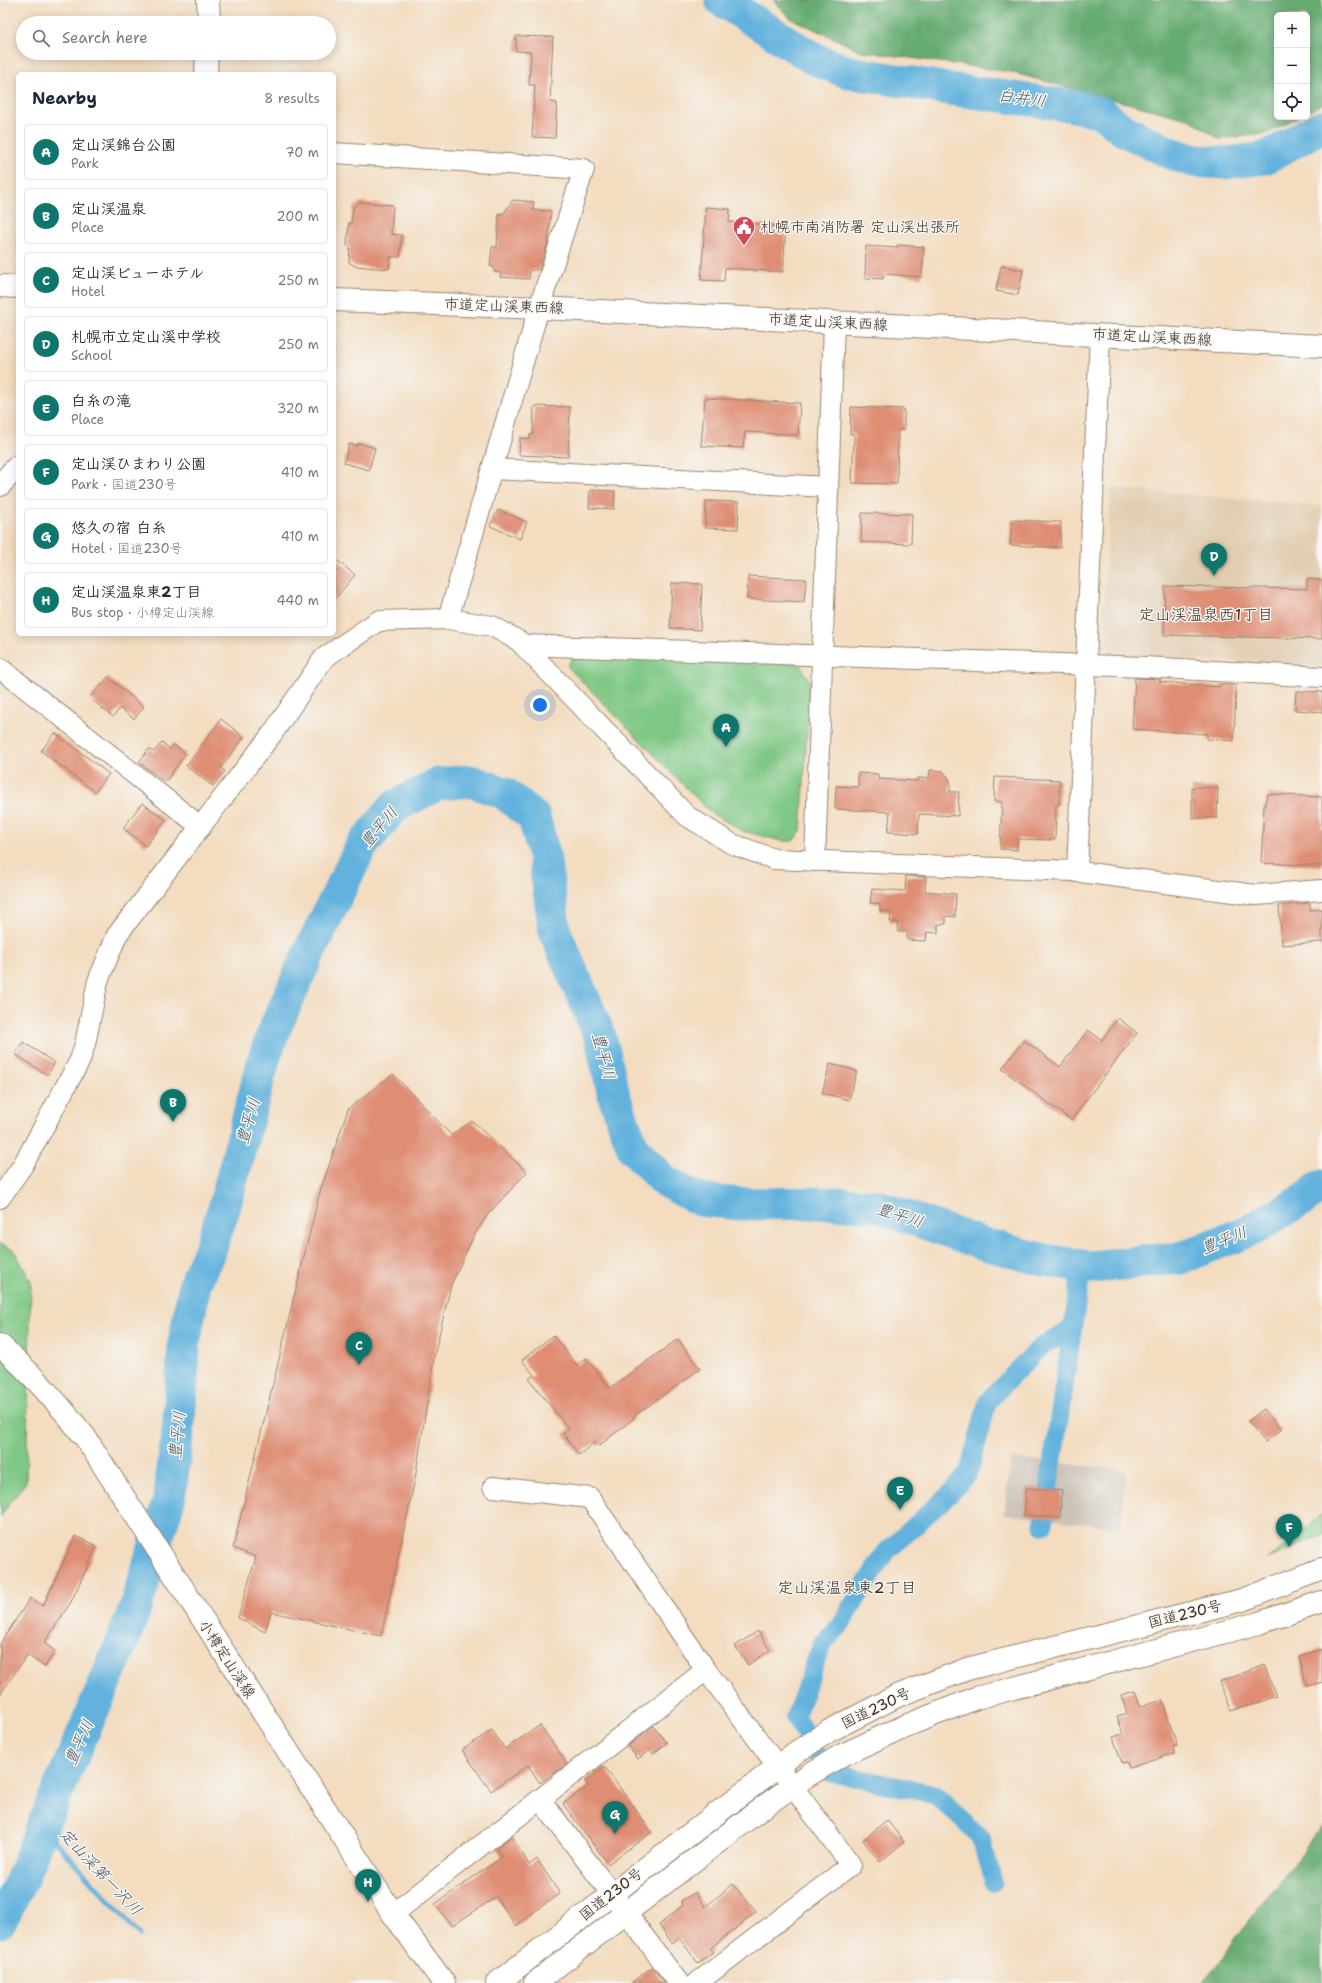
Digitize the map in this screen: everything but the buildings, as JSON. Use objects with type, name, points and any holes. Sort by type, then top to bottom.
[{"type":"main road","points":[[208,0],[209,16]]},
{"type":"main road","points":[[206,72],[207,60]]},
{"type":"main road","points":[[0,286],[16,287]]},
{"type":"main road","name":"市道定山渓東西線","points":[[336,300],[539,308],[1322,346]]},
{"type":"main road","points":[[0,485],[16,468]]},
{"type":"main road","name":"小樽定山渓線","points":[[0,1345],[25,1368],[59,1404],[85,1437],[393,1914],[444,1983]]},
{"type":"main road","name":"国道230号","points":[[497,1983],[795,1752],[829,1731],[897,1696],[967,1669],[1242,1600],[1322,1569]]},
{"type":"main road","name":"国道230号","points":[[535,1983],[625,1913],[800,1782],[840,1756],[903,1727],[976,1698],[1259,1623],[1322,1602]]},
{"type":"street","points":[[336,153],[584,169],[539,308],[448,619]]},
{"type":"street","points":[[815,861],[821,656],[834,322]]},
{"type":"street","points":[[1077,872],[1100,335]]},
{"type":"street","points":[[492,469],[828,487]]},
{"type":"street","points":[[0,1198],[23,1165],[80,1060],[85,1044],[98,981],[117,935],[272,734],[324,658],[378,621],[448,619],[492,626],[523,645],[687,816],[732,844],[774,859],[1077,872],[1256,895],[1322,890]]},
{"type":"street","points":[[523,645],[1085,665],[1322,677]]},
{"type":"street","points":[[0,668],[201,827]]},
{"type":"street","points":[[493,1487],[590,1498],[706,1670],[776,1766],[800,1782],[851,1865],[697,1983]]},
{"type":"street","points":[[393,1914],[706,1670]]},
{"type":"street","points":[[540,1800],[679,1983]]},
{"type":"shaded area","points":[[1111,488],[1322,506],[1322,666],[1111,655],[1101,646]]},
{"type":"shaded area","points":[[1011,1458],[1126,1470],[1120,1527],[1004,1515]]},
{"type":"green space","points":[[773,0],[1322,0],[1322,104],[1310,110],[1310,12],[1274,12],[1274,120],[1292,120],[1266,134],[1219,139],[1191,120],[1010,72],[861,51],[790,18]]},
{"type":"green space","points":[[576,653],[799,663],[810,681],[801,832],[793,841],[782,841],[743,831],[711,813],[567,666]]},
{"type":"green space","points":[[0,1244],[14,1250],[31,1282],[26,1482],[0,1517]]},
{"type":"green space","points":[[1322,1514],[1322,1535],[1268,1559]]},
{"type":"green space","points":[[1322,1826],[1322,1983],[1202,1983],[1222,1960],[1237,1935]]},
{"type":"waterway","name":"白井川","points":[[721,0],[814,59],[848,72],[948,89],[1074,106],[1102,113],[1123,130],[1170,153],[1194,161],[1226,163],[1265,158],[1322,126]]},
{"type":"waterway","name":"豊平川","points":[[0,1922],[22,1879],[42,1827],[113,1664],[135,1609],[169,1500],[179,1422],[184,1344],[195,1283],[210,1250],[224,1208],[264,1059],[275,1028],[310,950],[361,847],[395,806],[438,784],[470,781],[504,793],[534,817],[544,855],[555,932],[600,1036],[615,1099],[633,1148],[664,1181],[700,1200],[740,1204],[835,1203],[877,1206],[980,1243],[1044,1260],[1090,1267],[1181,1258],[1249,1231],[1301,1201],[1322,1186]]},
{"type":"waterway","points":[[1043,1525],[1082,1266]]},
{"type":"waterway","points":[[993,1882],[981,1838],[935,1794],[828,1772],[795,1717],[822,1644],[839,1627],[885,1553],[952,1492],[969,1472],[988,1401],[1039,1348],[1072,1329]]},
{"type":"waterway","name":"定山渓第一沢川","points":[[42,1827],[140,1935]]},
{"type":"place","name":"札幌市南消防署 定山渓出張所","points":[[744,246]]},
{"type":"place","name":"札幌市立定山溪中学校","points":[[1214,576]]},
{"type":"place","name":"定山渓錦台公園","points":[[726,747]]},
{"type":"place","name":"定山渓温泉","points":[[173,1122]]},
{"type":"place","name":"定山渓ビューホテル","points":[[359,1365]]},
{"type":"place","name":"白糸の滝","points":[[900,1510]]},
{"type":"place","name":"定山渓ひまわり公園","points":[[1289,1547]]},
{"type":"place","name":"悠久の宿 白糸","points":[[615,1834]]},
{"type":"place","name":"定山渓温泉東2丁目","points":[[368,1902]]},
{"type":"district","name":"定山渓温泉西1丁目","points":[[1206,614]]},
{"type":"district","name":"定山渓温泉東2丁目","points":[[847,1587]]}]
